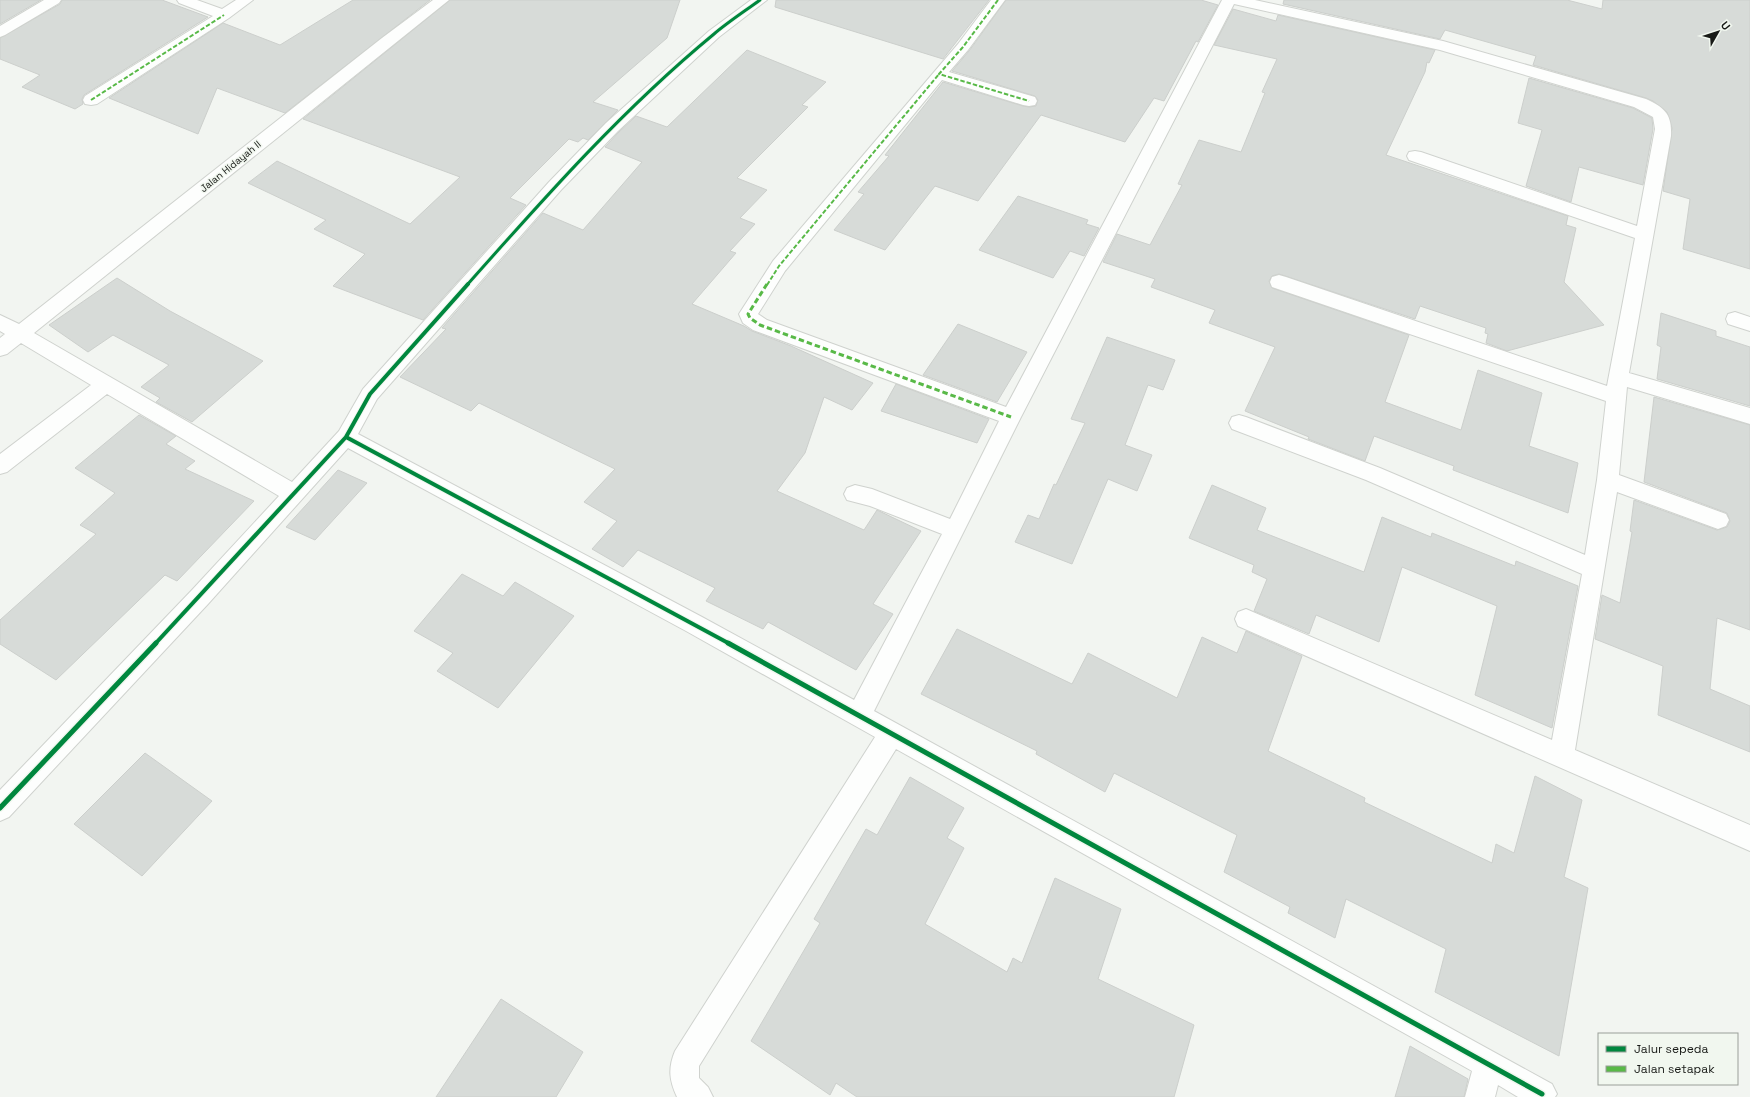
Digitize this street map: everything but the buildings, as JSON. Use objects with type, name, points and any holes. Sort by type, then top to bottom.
[{"type":"street","points":[[0,32],[54,0]]},
{"type":"street","points":[[184,0],[224,15]]},
{"type":"street","points":[[91,100],[246,0]]},
{"type":"street","name":"Jalan Hidayah II","points":[[0,349],[387,41],[442,0]]},
{"type":"street","points":[[0,808],[200,597],[346,437],[370,394],[560,181],[612,127],[714,34],[760,0]]},
{"type":"street","points":[[998,0],[963,47],[778,266],[748,314],[750,318],[760,325],[1011,417]]},
{"type":"street","points":[[859,716],[955,530],[1011,417],[1229,0]]},
{"type":"street","points":[[1235,0],[1443,46],[1580,84],[1652,108],[1659,112],[1664,120],[1663,136],[1617,386],[1608,480],[1562,756]]},
{"type":"street","points":[[939,74],[1029,101]]},
{"type":"street","points":[[1415,156],[1644,235]]},
{"type":"street","points":[[1279,282],[1417,330],[1617,386],[1750,416]]},
{"type":"street","points":[[0,322],[294,494]]},
{"type":"street","points":[[0,466],[106,384]]},
{"type":"street","points":[[1239,423],[1373,474],[1594,569]]},
{"type":"street","points":[[346,437],[687,620],[1542,1094]]},
{"type":"street","points":[[1608,480],[1718,520]]},
{"type":"street","points":[[855,494],[872,498],[955,530]]},
{"type":"street","points":[[1246,619],[1750,838]]},
{"type":"street","points":[[698,1097],[692,1094],[684,1080],[685,1061],[892,734]]},
{"type":"street","points":[[1480,1097],[1489,1064]]},
{"type":"marked path","points":[[998,0],[963,47],[939,74],[1029,101]]},
{"type":"marked path","points":[[91,100],[224,15]]},
{"type":"marked path","points":[[939,74],[779,266],[748,314],[750,318],[760,325],[1011,417]]},
{"type":"cycle path","points":[[0,808],[200,597],[346,437],[370,394],[555,186],[612,127],[676,68],[714,34],[760,0]]},
{"type":"cycle path","points":[[346,437],[694,624],[1542,1094]]}]
